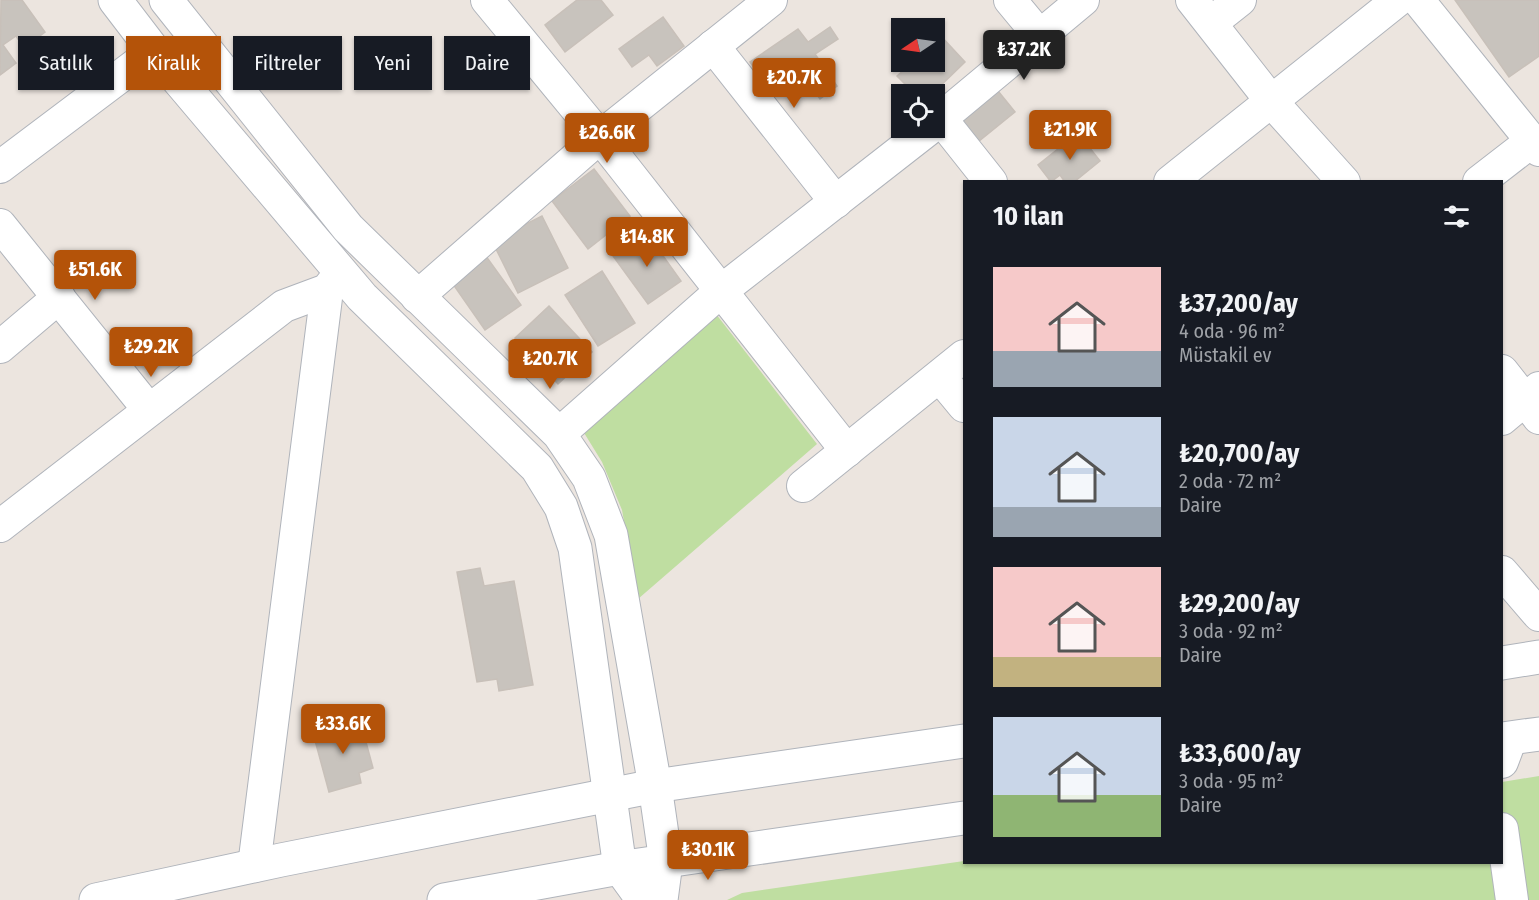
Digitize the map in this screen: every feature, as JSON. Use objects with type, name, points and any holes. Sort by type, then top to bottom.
[{"type":"street","points":[[115,0],[143,36]]},
{"type":"street","points":[[166,0],[348,228],[559,434],[589,478],[611,535],[655,786],[666,862],[661,900]]},
{"type":"street","points":[[487,0],[600,137],[847,451]]},
{"type":"street","points":[[417,297],[600,137],[771,0]]},
{"type":"street","points":[[1010,0],[1039,35]]},
{"type":"street","points":[[945,115],[1083,0]]},
{"type":"street","points":[[1240,0],[1202,12],[1272,102],[1342,180]]},
{"type":"street","points":[[1173,180],[1398,0]]},
{"type":"street","points":[[1418,0],[1535,146],[1482,180]]},
{"type":"street","points":[[713,46],[836,202]]},
{"type":"street","points":[[0,167],[126,72]]},
{"type":"street","points":[[185,90],[334,281],[362,297],[520,449],[537,468],[561,507],[575,548],[621,868],[643,900]]},
{"type":"street","points":[[945,134],[989,180]]},
{"type":"street","points":[[559,434],[721,291],[917,138]]},
{"type":"street","points":[[0,225],[149,410]]},
{"type":"street","points":[[0,526],[284,306],[334,281]]},
{"type":"street","points":[[254,866],[334,281]]},
{"type":"street","points":[[0,347],[59,297]]},
{"type":"street","points":[[803,486],[963,357]]},
{"type":"street","points":[[1503,372],[1526,406]]},
{"type":"street","points":[[940,377],[963,405]]},
{"type":"street","points":[[1503,573],[1539,615]]},
{"type":"street","points":[[1503,663],[1539,657]]},
{"type":"street","points":[[96,900],[655,786],[963,741]]},
{"type":"street","points":[[444,900],[621,868],[963,818]]},
{"type":"street","points":[[1503,836],[1512,900]]},
{"type":"green space","points":[[716,314],[817,444],[638,599],[622,510],[602,462],[578,423]]},
{"type":"green space","points":[[1539,776],[1539,900],[727,900],[742,893],[963,861],[963,864],[1503,864],[1503,782]]},
{"type":"building","points":[[1,0],[22,0],[45,32],[40,36],[18,36],[18,39],[16,36],[3,45],[16,63],[0,75]]},
{"type":"building","points":[[577,0],[601,0],[613,15],[565,52],[545,25]]},
{"type":"building","points":[[1455,0],[1539,0],[1539,56],[1509,77]]},
{"type":"building","points":[[663,17],[684,46],[657,66],[649,55],[632,67],[619,49]]},
{"type":"building","points":[[830,27],[838,39],[815,54],[837,86],[820,99],[813,89],[792,103],[780,87],[772,93],[750,62],[798,29],[808,42]]},
{"type":"building","points":[[945,40],[965,62],[942,84],[905,84],[897,76],[902,72],[945,72]]},
{"type":"building","points":[[994,86],[1015,112],[973,146],[952,120]]},
{"type":"building","points":[[1078,133],[1100,161],[1076,180],[1064,180],[1060,175],[1049,180],[1038,165]]},
{"type":"building","points":[[594,169],[630,216],[588,249],[552,201]]},
{"type":"building","points":[[542,216],[568,268],[518,293],[492,241]]},
{"type":"building","points":[[646,232],[681,281],[648,304],[613,256]]},
{"type":"building","points":[[483,252],[521,305],[485,330],[448,277]]},
{"type":"building","points":[[602,271],[635,323],[598,346],[565,295]]},
{"type":"building","points":[[549,306],[592,352],[558,384],[515,338]]},
{"type":"building","points":[[480,568],[484,586],[514,581],[533,685],[499,691],[497,679],[477,682],[457,572]]},
{"type":"building","points":[[360,720],[373,768],[359,773],[361,783],[329,792],[313,733]]}]
